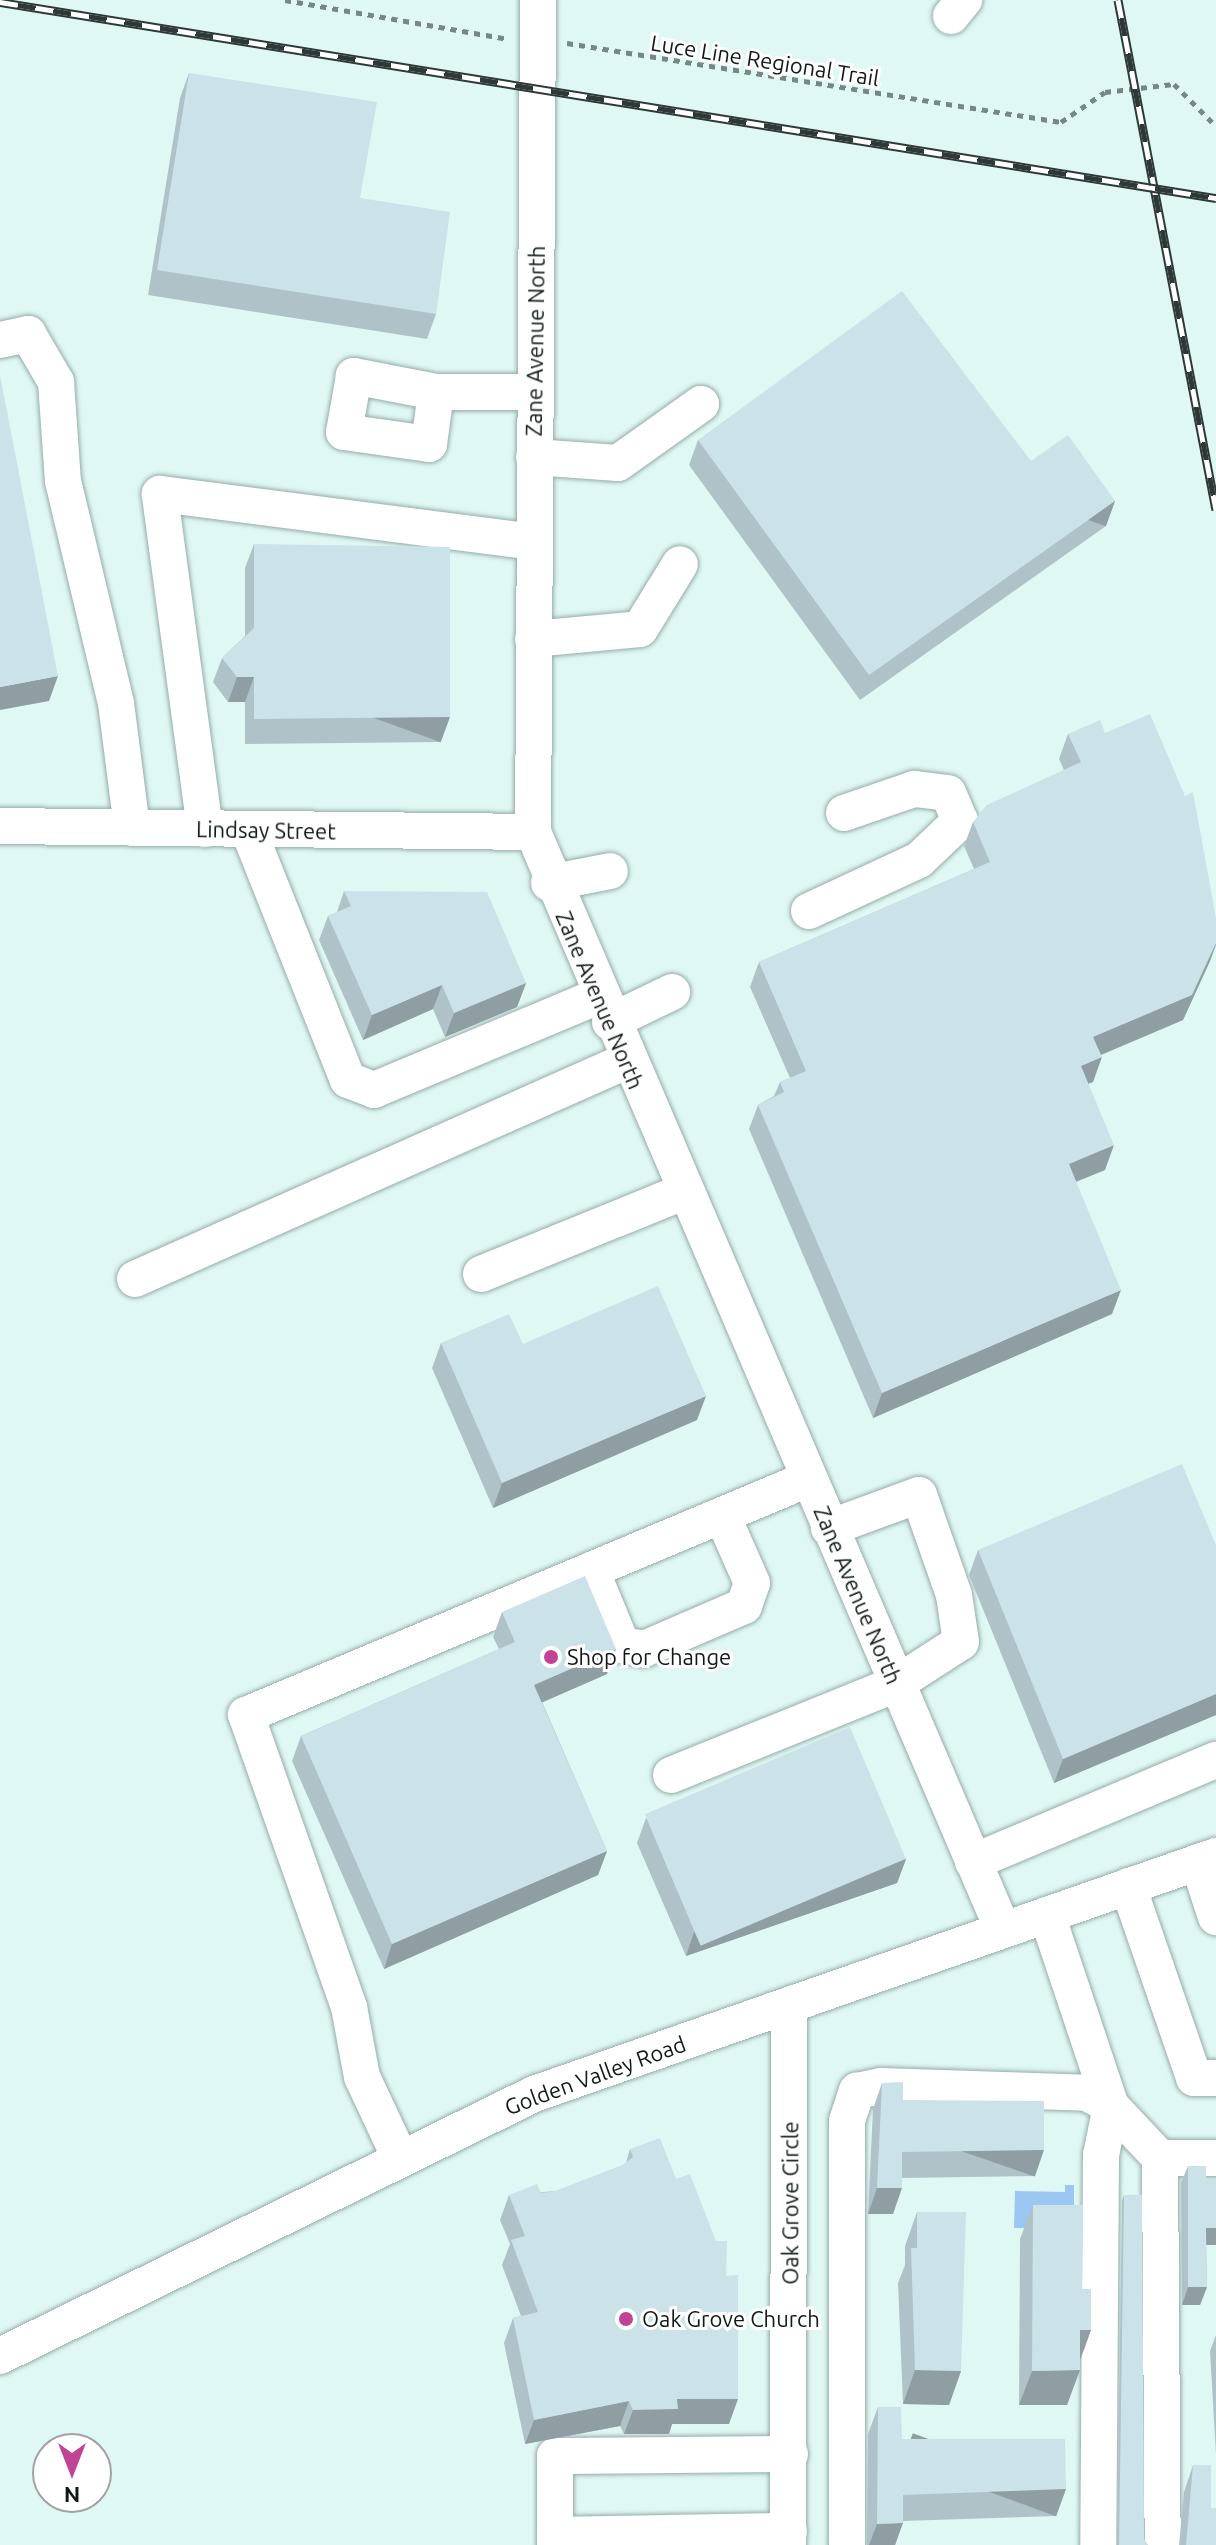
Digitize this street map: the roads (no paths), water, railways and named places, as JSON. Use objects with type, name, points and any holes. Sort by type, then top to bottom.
[{"type":"street","name":"Zane Avenue North","points":[[538,0],[533,832],[549,883],[1003,1930]]},
{"type":"street","points":[[0,340],[28,334],[56,382],[63,481],[116,703],[132,828]]},
{"type":"street","points":[[436,392],[535,392]]},
{"type":"street","points":[[534,457],[618,463],[701,404]]},
{"type":"street","points":[[205,829],[160,494],[533,542]]},
{"type":"street","points":[[533,639],[640,629],[680,564]]},
{"type":"street","points":[[809,911],[919,860],[960,821],[948,793],[914,789],[844,813]]},
{"type":"street","name":"Lindsay Street","points":[[0,826],[533,832]]},
{"type":"street","points":[[248,829],[348,1080],[374,1090],[604,1009],[672,992]]},
{"type":"street","points":[[549,883],[610,871]]},
{"type":"street","points":[[135,1279],[626,1061]]},
{"type":"street","points":[[481,1274],[683,1192]]},
{"type":"street","points":[[400,2158],[362,2077],[349,2007],[246,1715],[808,1479]]},
{"type":"street","points":[[671,1775],[896,1684],[961,1642],[954,1595],[919,1495],[829,1528]]},
{"type":"street","points":[[591,1570],[622,1645],[644,1649],[744,1606],[752,1583],[722,1515]]},
{"type":"street","points":[[973,1862],[1216,1760]]},
{"type":"street","points":[[1207,1859],[1216,1917]]},
{"type":"street","name":"Golden Valley Road","points":[[0,2356],[534,2094],[1207,1859]]},
{"type":"street","points":[[1128,1886],[1194,2078],[1216,2078]]},
{"type":"street","points":[[1047,1915],[1111,2106],[1160,2158],[1163,2545]]},
{"type":"street","name":"Oak Grove Circle","points":[[788,2538],[789,2005]]},
{"type":"street","points":[[847,2545],[847,2121],[857,2091],[1053,2087],[1111,2106]]},
{"type":"street","points":[[1098,2545],[1101,2155],[1111,2106]]},
{"type":"street","points":[[1160,2158],[1216,2158]]},
{"type":"street","points":[[788,2538],[555,2540],[555,2456],[790,2454]]},
{"type":"water","points":[[1065,2185],[1074,2185],[1074,2229],[1014,2228],[1015,2191],[1065,2192]]},
{"type":"railway","points":[[1118,0],[1216,510]]},
{"type":"railway","points":[[0,2],[1216,198]]},
{"type":"place","name":"Shop for Change","points":[[551,1657]]},
{"type":"place","name":"Oak Grove Church","points":[[626,2319]]}]
